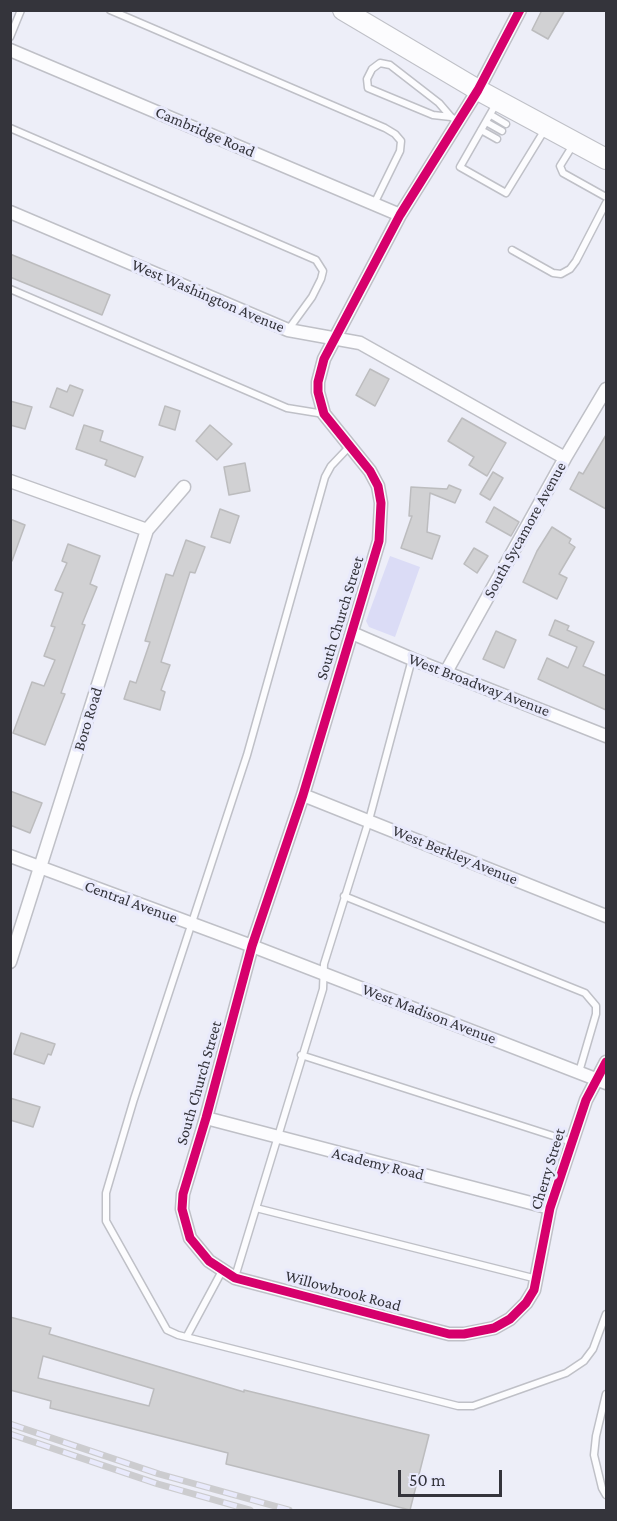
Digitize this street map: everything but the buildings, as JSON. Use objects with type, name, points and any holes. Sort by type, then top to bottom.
[{"type":"main road","points":[[343,10],[478,90],[494,108],[539,135],[575,142],[606,159]]},
{"type":"street","name":"South Church Street","points":[[183,1194],[252,946],[303,795],[379,541],[382,522],[378,486],[370,471],[324,414],[318,392],[318,382],[324,360],[400,215],[455,119],[478,90],[520,10]]},
{"type":"street","name":"Cambridge Road","points":[[10,50],[400,215]]},
{"type":"street","name":"West Washington Avenue","points":[[10,212],[288,330],[360,344],[565,458]]},
{"type":"street","name":"South Sycamore Avenue","points":[[446,672],[606,389]]},
{"type":"street","points":[[10,481],[147,530]]},
{"type":"street","name":"Boro Road","points":[[10,962],[147,530],[184,487]]},
{"type":"street","name":"West Broadway Avenue","points":[[352,633],[606,736]]},
{"type":"street","name":"West Berkley Avenue","points":[[303,795],[606,916]]},
{"type":"street","name":"Central Avenue","points":[[10,856],[252,946]]},
{"type":"street","name":"West Madison Avenue","points":[[252,946],[602,1081]]},
{"type":"street","name":"Cherry Street","points":[[536,1285],[550,1208],[586,1100],[602,1081],[606,1062]]},
{"type":"street","name":"Academy Road","points":[[206,1118],[550,1208]]},
{"type":"street","name":"Willowbrook Road","points":[[183,1194],[182,1209],[190,1238],[209,1261],[235,1278],[449,1334],[464,1334],[494,1328],[510,1319],[526,1304],[536,1285]]},
{"type":"lane","points":[[10,38],[21,10]]},
{"type":"lane","points":[[110,10],[395,134],[401,141],[400,151],[374,204]]},
{"type":"lane","points":[[380,63],[390,65],[439,103],[455,119],[432,115],[368,88],[367,79],[372,69],[380,63]]},
{"type":"lane","points":[[506,123],[494,108],[460,167],[506,193],[525,155],[539,135]]},
{"type":"lane","points":[[486,122],[502,131]]},
{"type":"lane","points":[[10,128],[316,260],[323,271],[321,279],[312,297],[288,330]]},
{"type":"lane","points":[[481,130],[497,139]]},
{"type":"lane","points":[[575,142],[560,166],[563,173],[606,197]]},
{"type":"lane","points":[[512,250],[553,273],[561,274],[570,269],[576,261],[606,203]]},
{"type":"lane","points":[[10,289],[286,408],[324,414]]},
{"type":"lane","points":[[349,447],[331,466],[325,477],[247,755],[134,1099],[106,1193],[106,1221],[167,1330],[178,1335],[458,1406],[473,1406],[566,1373],[584,1361],[592,1349],[606,1314]]},
{"type":"lane","points":[[235,1278],[323,988],[324,964],[369,820],[412,659]]},
{"type":"lane","points":[[344,896],[585,993],[596,1005],[596,1014],[579,1072]]},
{"type":"lane","points":[[302,1055],[572,1142]]},
{"type":"lane","points":[[256,1208],[536,1285]]},
{"type":"lane","points":[[187,1336],[222,1271]]},
{"type":"lane","points":[[606,1394],[594,1455],[606,1495]]},
{"type":"lane","points":[[598,1474],[606,1472]]},
{"type":"shaded area","points":[[390,556],[420,567],[395,637],[369,627],[366,621]]},
{"type":"railway","points":[[10,1424],[159,1474],[289,1510]]},
{"type":"railway","points":[[10,1434],[158,1484],[250,1510]]},
{"type":"cycle path","points":[[520,10],[478,90],[400,215],[324,359],[318,382],[318,392],[324,414],[370,471],[378,486],[381,503],[379,541],[303,795],[252,946],[183,1194],[182,1209],[190,1238],[209,1261],[235,1278],[449,1334],[464,1334],[494,1328],[510,1319],[526,1303],[534,1290],[550,1208],[586,1100],[606,1062]]}]
